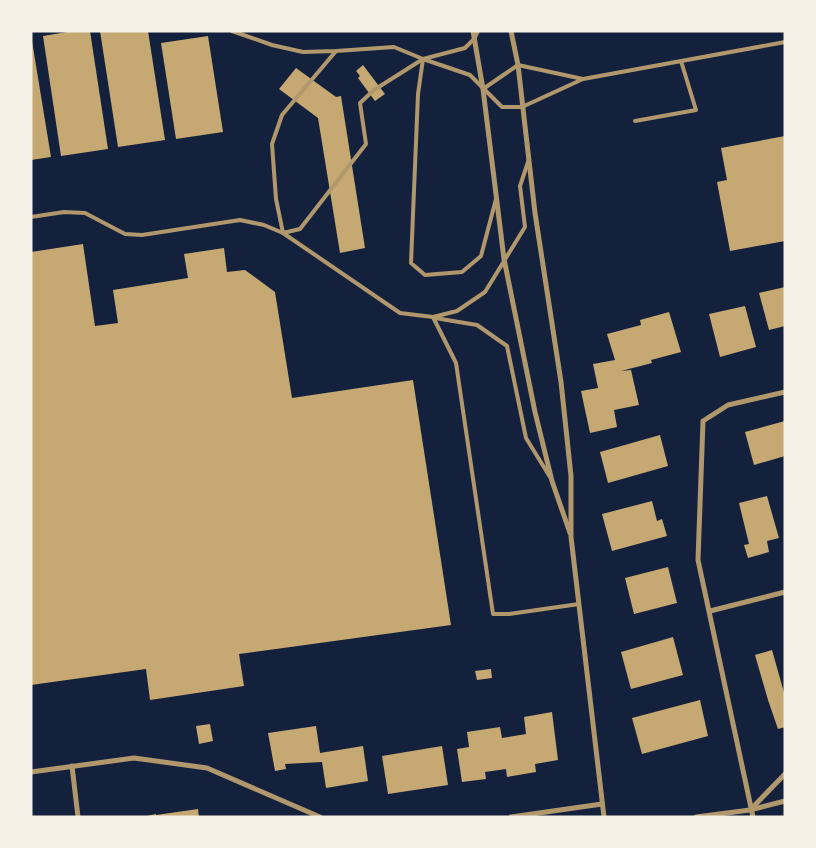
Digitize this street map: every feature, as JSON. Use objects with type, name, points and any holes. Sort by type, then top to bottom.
[{"type":"street","points":[[473,31],[483,89],[504,259],[534,412],[552,481],[571,537]]},
{"type":"street","points":[[511,31],[518,65],[528,162],[561,382],[571,476],[571,537],[604,817]]},
{"type":"street","points":[[753,817],[698,560],[703,421],[728,406],[785,392]]},
{"type":"street","points":[[710,611],[785,592]]},
{"type":"street","points":[[31,772],[134,758],[207,768],[320,817]]},
{"type":"street","points":[[72,766],[78,817]]},
{"type":"street","points":[[750,810],[785,774]]},
{"type":"street","points":[[696,817],[750,810],[785,801]]},
{"type":"street","points":[[510,817],[602,804]]},
{"type":"lane","points":[[232,31],[272,45],[302,52],[394,47],[470,75],[502,107],[522,107],[583,79],[785,42]]},
{"type":"lane","points":[[283,233],[300,229],[366,144],[360,103],[374,90],[423,59],[465,48],[474,39],[478,31]]},
{"type":"lane","points":[[283,233],[276,199],[272,144],[282,115],[336,51]]},
{"type":"lane","points":[[423,59],[418,94],[411,263],[425,276],[462,272],[481,256],[497,197]]},
{"type":"lane","points":[[635,121],[696,110],[681,61]]},
{"type":"lane","points":[[483,89],[518,65],[583,79]]},
{"type":"lane","points":[[433,317],[457,311],[485,292],[525,227],[520,186],[528,162]]},
{"type":"lane","points":[[31,217],[64,212],[85,213],[125,234],[142,235],[240,220],[264,225],[283,233],[400,313],[477,325],[507,346],[526,438],[552,481]]},
{"type":"lane","points":[[433,317],[456,363],[493,614],[509,614],[579,604]]},
{"type":"building","points":[[73,31],[90,31],[108,149],[61,156],[43,36]]},
{"type":"building","points":[[100,31],[148,31],[165,140],[118,147]]},
{"type":"building","points":[[31,35],[51,157],[31,160]]},
{"type":"building","points":[[208,36],[223,132],[176,139],[161,43]]},
{"type":"building","points":[[363,65],[385,94],[375,101],[358,78],[360,76],[356,71]]},
{"type":"building","points":[[296,68],[336,97],[341,96],[365,248],[340,253],[318,118],[279,89]]},
{"type":"building","points":[[785,136],[785,241],[730,251],[717,182],[727,180],[721,148]]},
{"type":"building","points":[[83,244],[95,326],[118,323],[113,290],[188,278],[184,254],[224,248],[227,272],[245,270],[275,292],[292,398],[413,380],[451,625],[239,654],[244,686],[150,700],[146,669],[31,685],[31,252]]},
{"type":"building","points":[[785,287],[785,326],[769,330],[759,293]]},
{"type":"building","points":[[745,306],[756,347],[720,357],[709,314]]},
{"type":"building","points":[[669,312],[681,352],[651,360],[652,363],[621,371],[631,370],[639,405],[614,410],[617,427],[590,433],[581,391],[598,388],[593,364],[615,360],[607,334],[641,325],[640,320]]},
{"type":"building","points":[[785,421],[785,456],[754,465],[745,432]]},
{"type":"building","points":[[660,435],[668,466],[608,483],[600,452]]},
{"type":"building","points":[[767,496],[779,538],[767,541],[769,552],[748,558],[744,545],[749,544],[739,503]]},
{"type":"building","points":[[652,501],[657,521],[662,519],[667,536],[612,551],[602,514]]},
{"type":"building","points":[[668,567],[677,603],[634,614],[625,578]]},
{"type":"building","points":[[673,637],[683,675],[631,689],[621,652]]},
{"type":"building","points":[[772,650],[785,696],[785,727],[778,729],[755,655]]},
{"type":"building","points":[[491,669],[492,678],[477,680],[475,671]]},
{"type":"building","points":[[700,700],[708,736],[642,754],[632,718]]},
{"type":"building","points":[[552,712],[558,760],[535,764],[536,772],[507,777],[506,769],[485,772],[486,779],[462,782],[457,749],[469,747],[467,732],[500,727],[502,738],[526,734],[524,717]]},
{"type":"building","points":[[210,724],[213,741],[199,744],[196,726]]},
{"type":"building","points":[[316,726],[320,753],[363,746],[368,781],[326,788],[322,762],[285,764],[286,769],[275,771],[268,733]]},
{"type":"building","points":[[442,746],[448,785],[388,794],[382,756]]},
{"type":"building","points":[[198,809],[199,817],[142,817],[156,814]]}]
